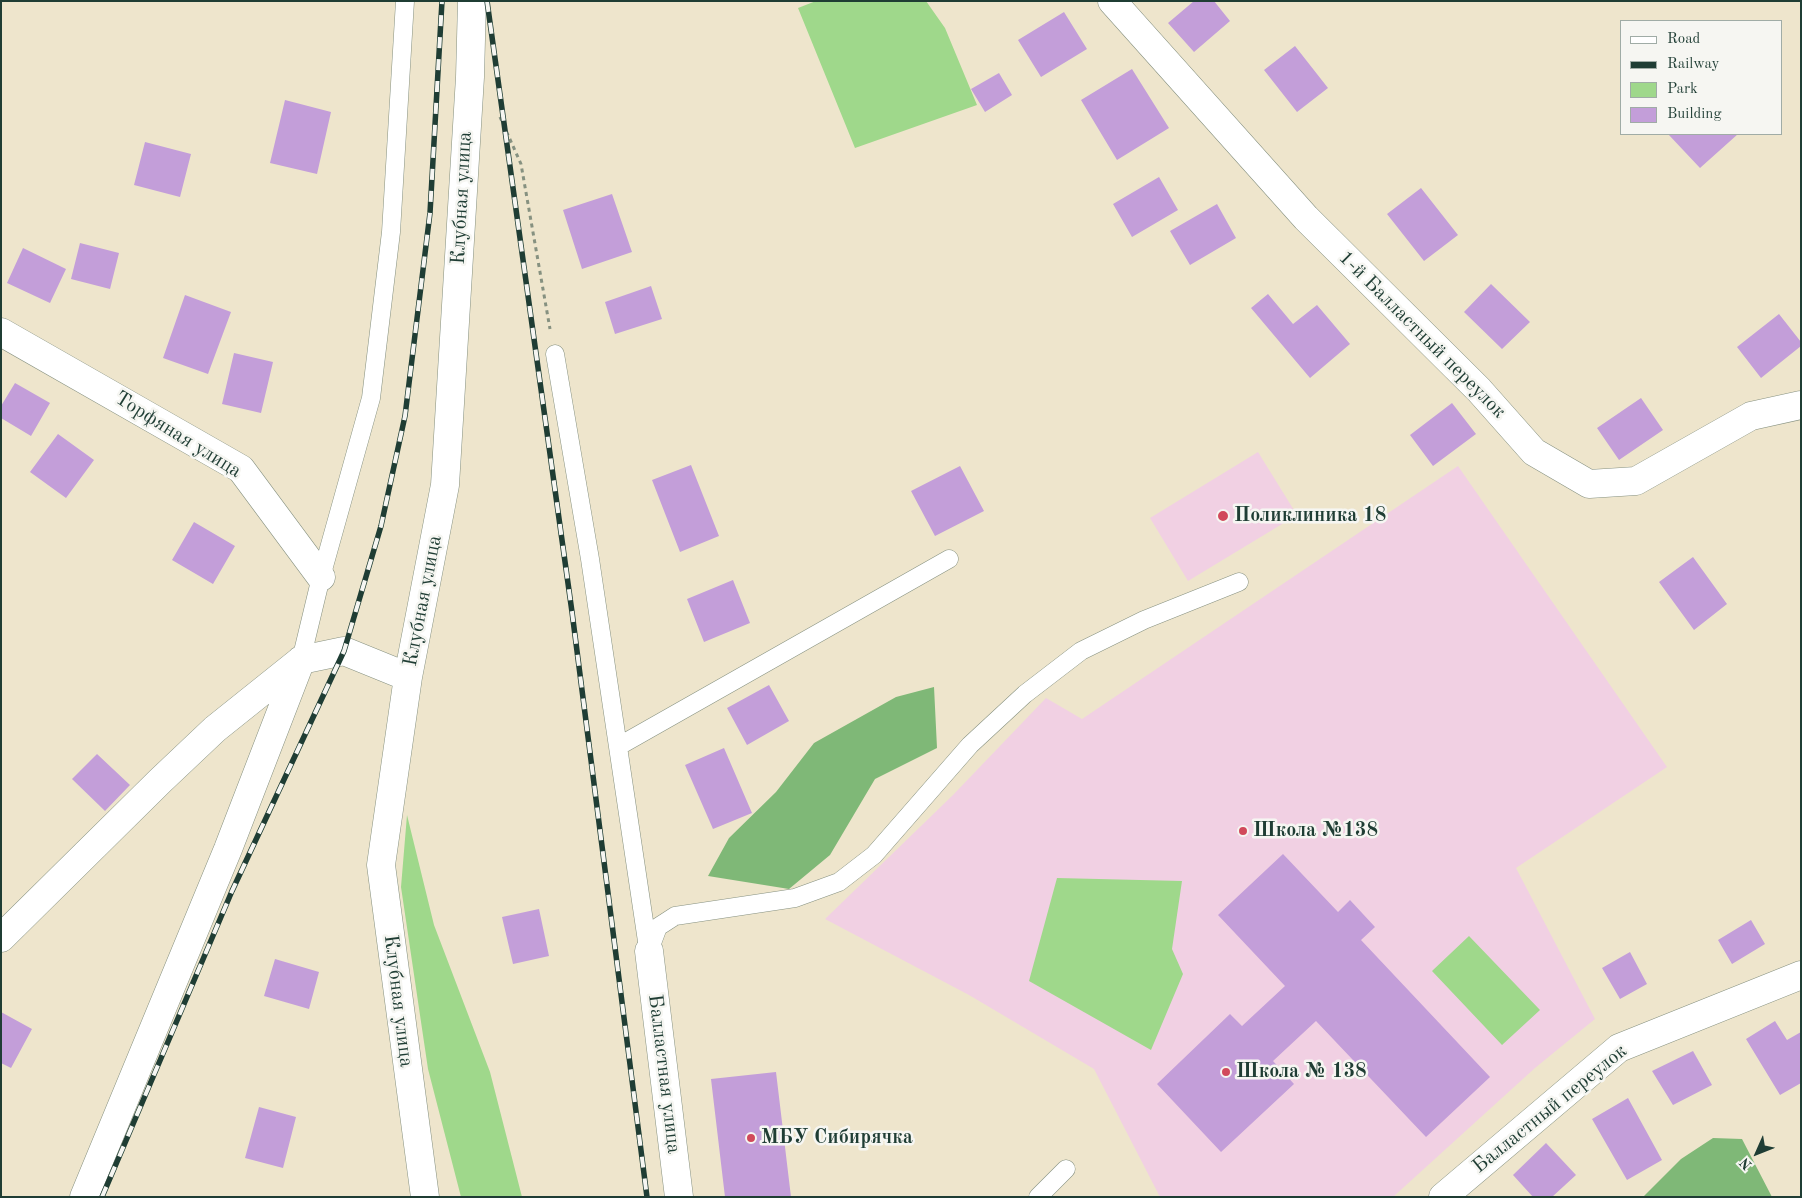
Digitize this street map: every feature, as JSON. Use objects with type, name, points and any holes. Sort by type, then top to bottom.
[{"type":"street","name":"Клубная улица","points":[[425,1197],[381,864],[408,677],[445,486],[470,77],[472,1]]},
{"type":"street","name":"1-й Балластный переулок","points":[[1112,1],[1306,218],[1479,390],[1534,452],[1589,484],[1636,481],[1751,416],[1801,405]]},
{"type":"street","name":"Торфяная улица","points":[[1,332],[241,469],[321,577]]},
{"type":"street","points":[[1,938],[215,729],[301,660],[344,651],[408,677]]},
{"type":"street","points":[[84,1197],[228,849],[301,660]]},
{"type":"street","name":"Балластная улица","points":[[648,951],[679,1197]]},
{"type":"street","name":"Балластный переулок","points":[[1444,1197],[1619,1048],[1801,974]]},
{"type":"lane","points":[[301,660],[321,577],[371,398],[391,232],[405,1]]},
{"type":"lane","points":[[555,354],[590,559],[648,951]]},
{"type":"lane","points":[[619,746],[949,559]]},
{"type":"lane","points":[[648,951],[658,927],[675,916],[795,898],[839,882],[874,855],[970,745],[1024,694],[1081,651],[1144,620],[1239,582]]},
{"type":"lane","points":[[1038,1197],[1066,1169]]},
{"type":"path","points":[[470,77],[504,123],[522,164],[555,354]]},
{"type":"shaded area","name":"Поликлиника 18","points":[[1258,452],[1297,515],[1188,581],[1150,518]]},
{"type":"shaded area","name":"Школа №138","points":[[1458,466],[1667,767],[1516,868],[1595,1019],[1535,1068],[1393,1197],[1160,1197],[1094,1069],[969,995],[825,919],[953,795],[1046,698],[1082,719]]},
{"type":"green space","points":[[816,1],[926,1],[945,28],[977,105],[855,148],[798,8]]},
{"type":"green space","points":[[934,687],[937,748],[875,779],[830,855],[789,889],[708,876],[729,838],[776,792],[814,743],[896,697]]},
{"type":"green space","points":[[407,815],[434,925],[490,1072],[522,1197],[461,1197],[428,1069],[401,887]]},
{"type":"green space","points":[[1057,878],[1182,881],[1172,949],[1183,974],[1151,1050],[1029,981]]},
{"type":"green space","points":[[1469,936],[1540,1010],[1502,1045],[1432,971]]},
{"type":"green space","points":[[1713,1138],[1742,1139],[1772,1197],[1643,1197],[1681,1159]]},
{"type":"building","points":[[1194,1],[1214,1],[1230,21],[1194,52],[1168,23]]},
{"type":"building","points":[[1064,12],[1087,49],[1041,77],[1018,40]]},
{"type":"building","points":[[1295,46],[1328,88],[1297,112],[1264,70]]},
{"type":"building","points":[[1132,69],[1169,128],[1117,160],[1081,100]]},
{"type":"building","points":[[999,73],[1012,95],[985,112],[971,89]]},
{"type":"building","points":[[285,100],[331,112],[317,174],[270,163]]},
{"type":"building","points":[[1669,135],[1737,135],[1700,168]]},
{"type":"building","points":[[145,142],[191,154],[180,197],[134,185]]},
{"type":"building","points":[[1159,177],[1178,210],[1132,237],[1113,204]]},
{"type":"building","points":[[1421,188],[1458,235],[1424,261],[1387,214]]},
{"type":"building","points":[[612,194],[632,252],[582,269],[563,210]]},
{"type":"building","points":[[1217,204],[1236,238],[1190,265],[1170,231]]},
{"type":"building","points":[[80,243],[119,253],[110,289],[71,279]]},
{"type":"building","points":[[23,248],[66,269],[50,303],[7,283]]},
{"type":"building","points":[[1491,284],[1530,322],[1502,349],[1464,312]]},
{"type":"building","points":[[651,286],[662,319],[615,334],[605,302]]},
{"type":"building","points":[[1268,294],[1293,324],[1317,305],[1350,344],[1310,378],[1251,308]]},
{"type":"building","points":[[185,295],[231,312],[208,374],[163,358]]},
{"type":"building","points":[[1779,314],[1801,342],[1801,346],[1761,378],[1737,347]]},
{"type":"building","points":[[234,353],[273,362],[261,413],[222,404]]},
{"type":"building","points":[[15,383],[50,403],[31,436],[1,418],[1,406]]},
{"type":"building","points":[[1641,398],[1663,430],[1619,460],[1597,428]]},
{"type":"building","points":[[1452,403],[1476,434],[1433,466],[1410,435]]},
{"type":"building","points":[[58,434],[94,460],[66,498],[30,472]]},
{"type":"building","points":[[691,465],[719,536],[680,552],[652,480]]},
{"type":"building","points":[[960,466],[984,511],[935,536],[911,491]]},
{"type":"building","points":[[194,522],[235,546],[213,584],[172,560]]},
{"type":"building","points":[[1693,557],[1727,604],[1694,630],[1659,582]]},
{"type":"building","points":[[733,580],[750,623],[704,642],[687,599]]},
{"type":"building","points":[[769,685],[789,721],[747,745],[727,708]]},
{"type":"building","points":[[724,748],[752,813],[713,829],[685,765]]},
{"type":"building","points":[[97,754],[130,785],[105,811],[72,779]]},
{"type":"building","points":[[1283,854],[1338,912],[1350,900],[1375,927],[1361,940],[1490,1077],[1426,1137],[1316,1021],[1273,1061],[1294,1084],[1221,1152],[1157,1084],[1230,1014],[1242,1026],[1285,986],[1218,915]]},
{"type":"building","points":[[539,909],[549,956],[513,964],[502,917]]},
{"type":"building","points":[[1751,920],[1765,944],[1732,964],[1718,940]]},
{"type":"building","points":[[1630,952],[1647,984],[1620,999],[1602,968]]},
{"type":"building","points":[[275,959],[319,972],[309,1009],[264,996]]},
{"type":"building","points":[[1,1012],[32,1029],[11,1068],[1,1063]]},
{"type":"building","points":[[1775,1021],[1787,1040],[1801,1032],[1801,1083],[1780,1095],[1746,1039]]},
{"type":"building","points":[[1693,1051],[1712,1085],[1673,1105],[1652,1071]]},
{"type":"building","name":"МБУ Сибирячка","points":[[776,1072],[791,1197],[725,1197],[711,1079]]},
{"type":"building","points":[[1628,1098],[1662,1160],[1627,1180],[1592,1119]]},
{"type":"building","points":[[259,1107],[296,1117],[283,1168],[245,1158]]},
{"type":"building","points":[[1546,1143],[1576,1175],[1552,1197],[1533,1197],[1513,1175]]},
{"type":"railway","points":[[102,1197],[232,891],[344,651],[381,526],[405,416],[430,213],[442,1]]},
{"type":"railway","points":[[487,1],[572,612],[647,1197]]},
{"type":"place","name":"Поликлиника 18","points":[[1223,516]]},
{"type":"place","name":"Школа №138","points":[[1243,831]]},
{"type":"place","name":"Школа № 138","points":[[1226,1072]]},
{"type":"place","name":"МБУ Сибирячка","points":[[751,1138]]}]
